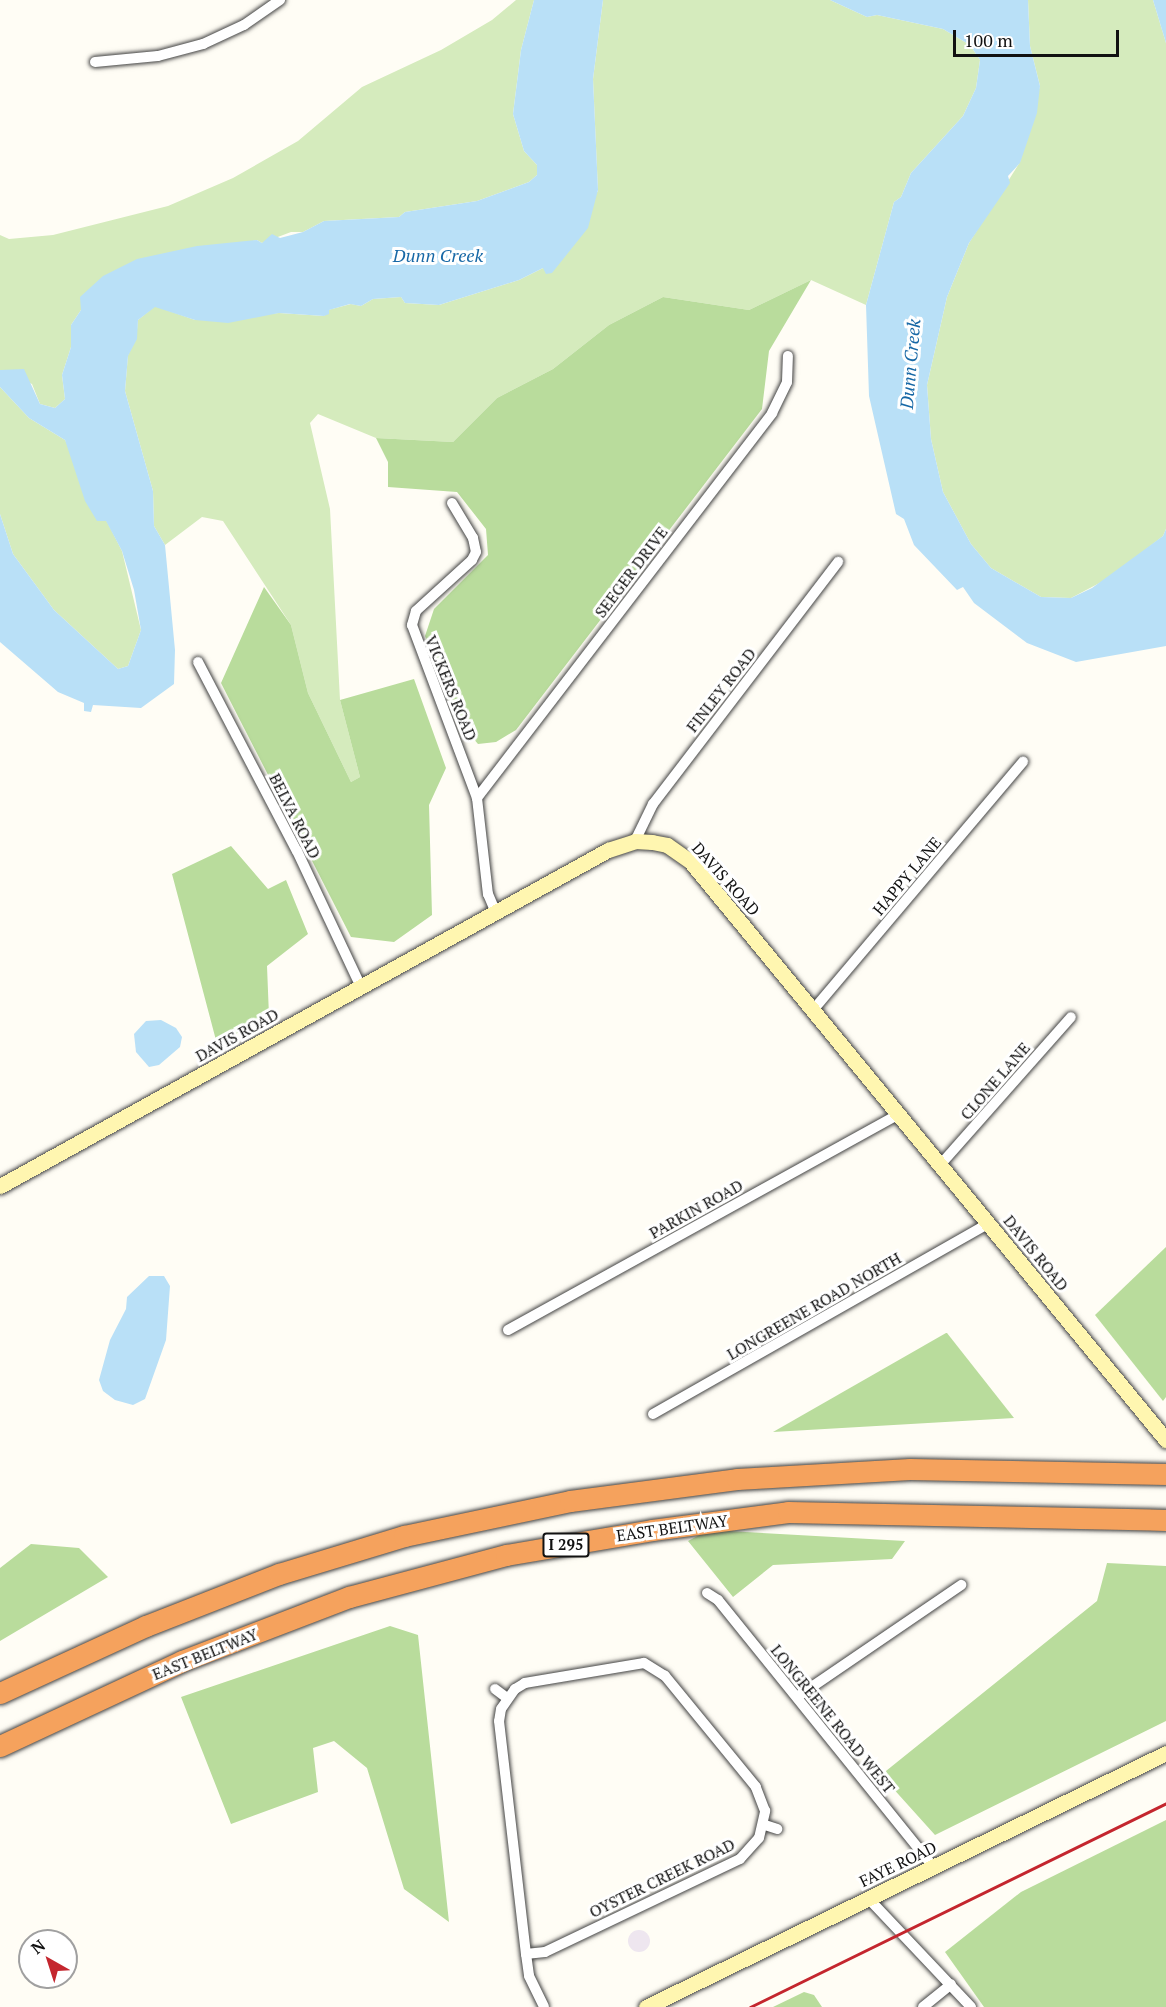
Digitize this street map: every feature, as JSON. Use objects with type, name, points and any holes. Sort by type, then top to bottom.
[{"type":"highway","points":[[0,1693],[146,1626],[279,1574],[404,1536],[570,1501],[736,1479],[910,1468],[1166,1474]]},
{"type":"highway","name":"EAST BELTWAY","points":[[0,1746],[182,1661],[349,1597],[506,1555],[652,1530],[788,1512],[1166,1520]]},
{"type":"street","points":[[95,62],[158,56],[203,44],[244,25],[280,0]]},
{"type":"street","name":"SEEGER DRIVE","points":[[477,798],[772,413],[787,382],[788,356]]},
{"type":"street","name":"VICKERS ROAD","points":[[452,503],[473,538],[476,552],[472,560],[416,611],[412,626],[477,798],[488,894],[496,913]]},
{"type":"street","name":"FINLEY ROAD","points":[[635,841],[653,804],[838,562]]},
{"type":"street","name":"BELVA ROAD","points":[[198,662],[297,851],[362,987]]},
{"type":"street","name":"HAPPY LANE","points":[[814,1009],[1023,762]]},
{"type":"street","name":"DAVIS ROAD","points":[[0,1186],[608,850],[635,841],[667,845],[690,861],[1164,1432]]},
{"type":"street","name":"CLONE LANE","points":[[941,1164],[1071,1017]]},
{"type":"street","name":"PARKIN ROAD","points":[[508,1330],[899,1114]]},
{"type":"street","name":"LONGREENE ROAD NORTH","points":[[653,1414],[989,1223]]},
{"type":"street","points":[[797,1697],[961,1585]]},
{"type":"street","name":"LONGREENE ROAD WEST","points":[[707,1593],[718,1600],[933,1866]]},
{"type":"street","points":[[544,2007],[529,1977],[499,1721],[507,1698],[525,1683],[632,1663],[655,1667],[756,1787],[765,1811],[765,1825],[777,1829]]},
{"type":"street","points":[[495,1689],[507,1698]]},
{"type":"street","name":"FAYE ROAD","points":[[645,2007],[1166,1753]]},
{"type":"street","name":"OYSTER CREEK ROAD","points":[[526,1954],[545,1952],[740,1859],[759,1838],[765,1825]]},
{"type":"street","points":[[868,1898],[971,2007]]},
{"type":"street","points":[[923,2007],[951,1984]]},
{"type":"shaded area","points":[[639,1930],[647,1933],[650,1941],[647,1949],[639,1952],[631,1949],[628,1941],[631,1933]]},
{"type":"green space","points":[[516,0],[534,0],[521,50],[513,114],[524,151],[537,165],[537,175],[529,182],[477,201],[405,212],[399,217],[324,221],[303,232],[291,232],[262,243],[257,240],[234,245],[81,310],[71,325],[71,347],[62,375],[65,399],[55,408],[40,404],[32,384],[0,370],[0,235],[9,239],[53,235],[168,206],[233,178],[298,141],[362,87],[441,50],[492,20]]},
{"type":"green space","points":[[603,0],[830,0],[867,17],[877,15],[943,29],[970,45],[980,60],[976,88],[963,116],[911,173],[901,197],[894,202],[866,305],[811,280],[749,310],[663,297],[609,325],[553,369],[497,398],[453,442],[376,438],[318,414],[310,423],[330,509],[340,700],[360,777],[351,782],[308,693],[291,625],[223,521],[202,517],[165,545],[154,526],[153,491],[125,391],[128,355],[136,339],[138,320],[155,306],[195,320],[279,313],[324,316],[328,310],[351,304],[361,306],[373,299],[401,297],[405,303],[439,305],[519,280],[543,268],[598,191],[593,79]]},
{"type":"green space","points":[[1028,0],[1153,0],[1166,43],[1166,529],[1163,536],[1109,578],[1071,598],[1041,597],[991,568],[971,544],[943,492],[931,439],[927,385],[947,297],[969,243],[1020,162],[1040,86],[1030,46]]},
{"type":"green space","points":[[811,280],[769,351],[762,409],[516,730],[496,742],[478,744],[456,718],[425,636],[434,609],[488,555],[486,529],[457,492],[388,487],[388,462],[376,438],[453,442],[497,398],[553,369],[609,325],[663,297],[749,310]]},
{"type":"green space","points":[[0,387],[29,418],[65,440],[122,551],[141,630],[128,666],[118,669],[54,610],[13,554],[0,514]]},
{"type":"green space","points":[[264,587],[291,625],[308,693],[351,782],[360,777],[340,700],[414,679],[446,768],[429,805],[432,915],[394,942],[351,937],[221,683]]},
{"type":"green space","points":[[231,846],[268,889],[286,880],[308,934],[267,966],[269,1016],[217,1044],[172,874]]},
{"type":"green space","points":[[1166,1247],[1166,1397],[1163,1401],[1095,1315]]},
{"type":"green space","points":[[946,1333],[1014,1418],[773,1432]]},
{"type":"green space","points":[[709,1530],[905,1541],[892,1559],[773,1565],[733,1597],[688,1541]]},
{"type":"green space","points":[[31,1544],[79,1548],[108,1577],[0,1641],[0,1568]]},
{"type":"green space","points":[[1107,1563],[1166,1566],[1166,1721],[935,1835],[881,1775],[1097,1601]]},
{"type":"green space","points":[[390,1626],[418,1635],[449,1922],[404,1889],[367,1768],[334,1741],[313,1748],[318,1792],[231,1824],[181,1697]]},
{"type":"green space","points":[[1166,1820],[1166,2007],[984,2007],[945,1952],[1021,1892]]},
{"type":"green space","points":[[804,1992],[814,1995],[822,2007],[773,2007]]},
{"type":"water","name":"Dunn Creek","points":[[534,0],[603,0],[593,79],[598,190],[588,228],[552,273],[546,274],[543,268],[519,280],[439,305],[405,303],[401,297],[373,299],[361,306],[350,304],[329,310],[329,314],[324,316],[279,313],[228,323],[195,320],[155,307],[138,320],[137,339],[128,356],[125,391],[153,491],[154,526],[165,545],[175,650],[174,684],[141,708],[93,705],[91,712],[84,711],[84,703],[58,692],[0,642],[0,514],[13,554],[54,610],[118,669],[128,666],[141,630],[134,590],[122,551],[106,521],[97,521],[85,501],[65,440],[29,418],[0,387],[0,370],[24,369],[40,404],[55,408],[65,399],[62,375],[71,347],[71,325],[81,310],[80,297],[103,276],[137,259],[197,246],[257,240],[262,243],[272,234],[280,238],[303,232],[324,221],[399,217],[405,212],[477,201],[529,182],[537,175],[537,165],[524,151],[513,114],[521,50]]},
{"type":"water","name":"Dunn Creek","points":[[830,0],[1028,0],[1030,46],[1040,86],[1037,113],[1020,163],[1008,176],[1010,183],[969,243],[947,297],[927,385],[931,439],[943,492],[971,544],[991,568],[1041,597],[1071,598],[1092,588],[1163,536],[1166,529],[1166,646],[1076,662],[1027,643],[974,603],[963,587],[957,590],[914,545],[904,519],[896,514],[869,396],[866,305],[894,202],[901,197],[911,173],[963,116],[976,88],[980,60],[970,45],[943,29],[877,15],[867,17]]},
{"type":"water","points":[[1153,0],[1166,0],[1166,43]]},
{"type":"water","points":[[161,1020],[176,1028],[182,1037],[180,1047],[159,1065],[149,1067],[136,1052],[134,1034],[146,1021]]},
{"type":"water","points":[[149,1276],[164,1276],[170,1286],[166,1340],[145,1399],[133,1405],[115,1400],[103,1391],[99,1380],[110,1340],[126,1309],[127,1297]]},
{"type":"railway","points":[[750,2007],[1166,1803]]}]
